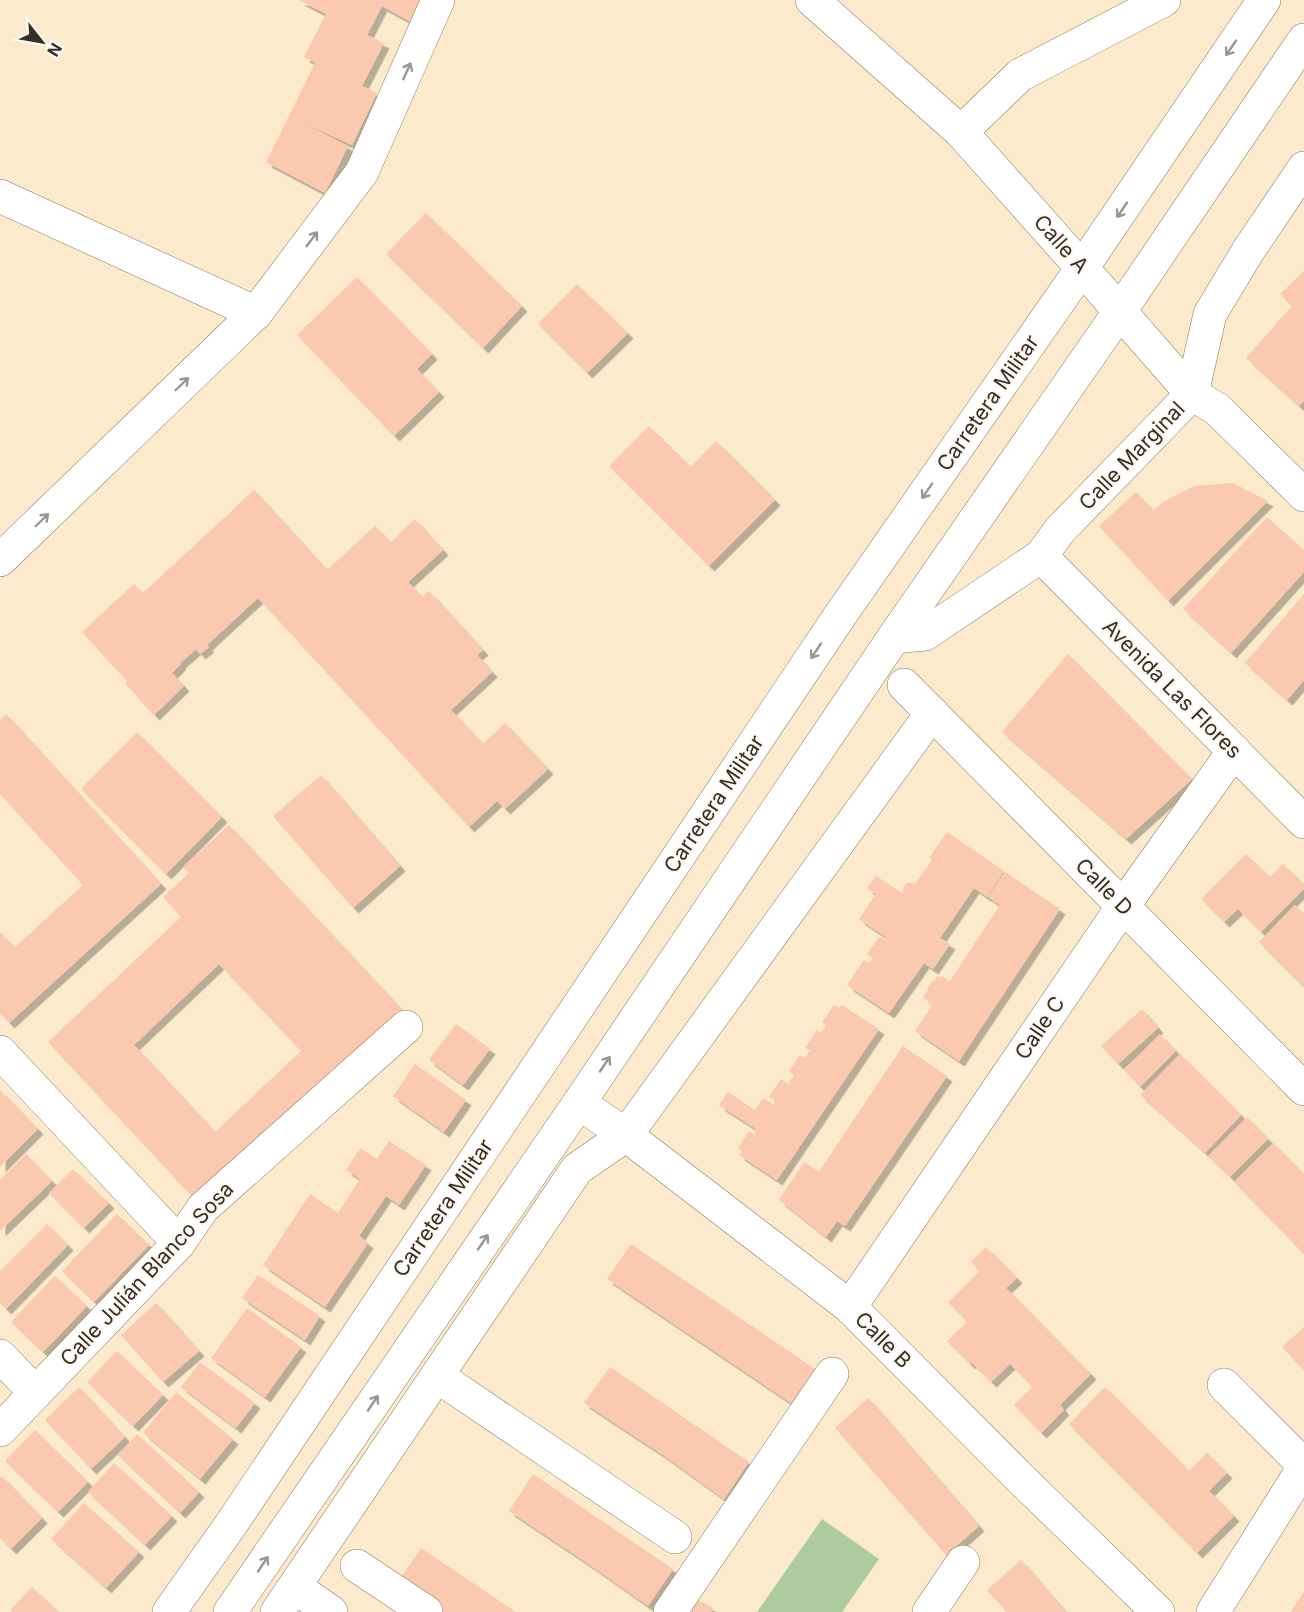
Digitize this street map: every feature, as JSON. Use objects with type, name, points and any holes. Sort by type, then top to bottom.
[{"type":"street","points":[[0,561],[256,313],[362,172],[438,0]]},
{"type":"street","name":"Calle A","points":[[812,0],[961,132],[1192,394],[1217,409],[1304,495]]},
{"type":"street","points":[[961,132],[1020,75],[1164,0]]},
{"type":"street","name":"Carretera Militar","points":[[169,1612],[246,1504],[838,617],[1082,268],[1264,0]]},
{"type":"street","points":[[230,1612],[1304,40]]},
{"type":"street","name":"Calle Marginal","points":[[894,637],[925,634],[1041,556],[1060,530],[1192,394],[1210,314],[1248,251],[1304,168]]},
{"type":"street","points":[[0,196],[256,313]]},
{"type":"street","name":"Avenida Las Flores","points":[[1041,556],[1304,822]]},
{"type":"street","name":"Calle D","points":[[904,685],[1304,1089]]},
{"type":"street","points":[[331,1612],[286,1600],[577,1168],[626,1136],[932,713]]},
{"type":"street","name":"Calle C","points":[[850,1308],[1123,906],[1234,750]]},
{"type":"street","name":"Calle Julián Blanco Sosa","points":[[0,1430],[179,1243],[203,1208],[406,1026]]},
{"type":"street","points":[[0,1052],[179,1243]]},
{"type":"street","name":"Calle B","points":[[579,1103],[626,1136],[850,1308],[1158,1612]]},
{"type":"street","points":[[0,1356],[35,1392]]},
{"type":"street","points":[[670,1612],[832,1374]]},
{"type":"street","points":[[437,1376],[675,1537]]},
{"type":"street","points":[[1213,1612],[1304,1466],[1224,1384]]},
{"type":"street","points":[[929,1612],[963,1562]]},
{"type":"street","points":[[357,1566],[426,1612]]},
{"type":"green space","points":[[822,1519],[879,1559],[842,1612],[757,1612]]},
{"type":"building","points":[[299,0],[420,0],[411,22],[382,6],[367,35],[384,43],[362,86],[377,93],[352,145],[295,119],[348,146],[325,193],[266,162],[315,63],[345,77],[304,57],[326,14]]},
{"type":"building","points":[[426,213],[522,306],[483,348],[386,254]]},
{"type":"building","points":[[1304,271],[1304,401],[1299,406],[1246,358],[1292,306],[1280,294]]},
{"type":"building","points":[[357,277],[432,354],[417,369],[439,392],[394,436],[297,335]]},
{"type":"building","points":[[577,284],[628,333],[587,373],[538,324]]},
{"type":"building","points":[[649,426],[691,467],[716,441],[775,500],[709,566],[609,466]]},
{"type":"building","points":[[1233,483],[1268,501],[1168,601],[1099,526],[1136,492],[1153,511],[1163,502],[1194,486]]},
{"type":"building","points":[[254,490],[327,570],[375,526],[391,542],[415,519],[443,550],[408,582],[422,597],[429,591],[483,650],[477,655],[492,672],[451,710],[483,744],[505,723],[548,769],[505,809],[497,801],[469,827],[258,598],[207,645],[209,647],[200,654],[196,649],[180,663],[172,673],[184,686],[154,715],[125,683],[127,681],[82,632],[134,584],[143,593]]},
{"type":"building","points":[[1267,517],[1304,550],[1304,572],[1231,653],[1183,609]]},
{"type":"building","points":[[1304,594],[1304,680],[1287,700],[1245,663]]},
{"type":"building","points":[[1068,654],[1192,779],[1126,839],[1002,732]]},
{"type":"building","points":[[6,714],[161,884],[9,1023],[0,1013],[0,932],[14,948],[83,885],[0,794],[0,720]]},
{"type":"building","points":[[137,732],[222,817],[166,874],[81,789]]},
{"type":"building","points":[[321,775],[400,866],[353,908],[273,816]]},
{"type":"building","points":[[229,825],[408,1016],[203,1208],[48,1042],[181,917],[163,897],[189,873],[183,867]],"holes":[[[219,964],[301,1051],[215,1132],[134,1045]]]},
{"type":"building","points":[[947,832],[1004,871],[987,897],[974,888],[940,938],[950,944],[933,969],[924,963],[889,1013],[847,985],[864,960],[869,963],[873,958],[867,954],[879,937],[885,940],[886,937],[859,919],[876,894],[867,888],[876,876],[902,893],[905,885],[915,884],[932,860],[929,858]]},
{"type":"building","points":[[1246,854],[1270,877],[1283,864],[1304,885],[1304,889],[1261,932],[1238,909],[1224,922],[1201,899]]},
{"type":"building","points":[[1005,872],[1060,909],[959,1061],[915,1031],[932,1006],[923,998],[937,976],[950,981],[1000,905],[988,897]]},
{"type":"building","points":[[1295,905],[1304,914],[1304,987],[1259,942]]},
{"type":"building","points":[[834,1005],[839,1008],[842,1005],[879,1029],[777,1180],[739,1155],[742,1151],[738,1148],[749,1131],[754,1134],[756,1129],[719,1105],[728,1092],[755,1110],[763,1098],[774,1105],[777,1102],[769,1097],[781,1079],[788,1084],[794,1075],[789,1071],[800,1055],[805,1058],[810,1050],[805,1048],[817,1030],[821,1033],[826,1025],[822,1022]]},
{"type":"building","points":[[1142,1009],[1158,1028],[1118,1064],[1101,1046]]},
{"type":"building","points":[[456,1024],[490,1049],[463,1085],[429,1060]]},
{"type":"building","points":[[1160,1034],[1176,1051],[1140,1087],[1124,1070]]},
{"type":"building","points":[[903,1046],[947,1076],[845,1226],[837,1221],[826,1237],[779,1200],[804,1162],[819,1172]]},
{"type":"building","points":[[1180,1054],[1241,1115],[1205,1153],[1140,1095]]},
{"type":"building","points":[[415,1064],[466,1100],[444,1132],[393,1096]]},
{"type":"building","points":[[0,1090],[38,1129],[0,1167]]},
{"type":"building","points":[[1247,1117],[1268,1139],[1230,1177],[1208,1156]]},
{"type":"building","points":[[389,1141],[426,1165],[399,1205],[386,1196],[359,1236],[368,1243],[325,1307],[263,1265],[310,1194],[338,1213],[360,1179],[346,1170],[360,1148],[377,1159]]},
{"type":"building","points":[[1273,1143],[1304,1174],[1304,1254],[1234,1182]]},
{"type":"building","points":[[26,1154],[52,1181],[0,1231],[0,1180]]},
{"type":"building","points":[[73,1169],[109,1203],[84,1228],[49,1193]]},
{"type":"building","points":[[117,1214],[149,1245],[94,1302],[62,1271]]},
{"type":"building","points":[[47,1224],[68,1245],[6,1309],[0,1303],[0,1271]]},
{"type":"building","points":[[631,1244],[815,1369],[791,1403],[607,1279]]},
{"type":"building","points":[[986,1247],[1017,1278],[1006,1288],[1091,1374],[1060,1405],[1064,1410],[1041,1433],[1014,1405],[1032,1387],[1010,1364],[991,1382],[947,1341],[967,1322],[948,1302],[980,1271],[971,1262]]},
{"type":"building","points":[[258,1275],[320,1316],[305,1340],[242,1298]]},
{"type":"building","points":[[55,1276],[87,1306],[43,1352],[11,1322]]},
{"type":"building","points":[[156,1303],[199,1351],[163,1382],[121,1335]]},
{"type":"building","points":[[247,1308],[301,1347],[265,1397],[211,1358]]},
{"type":"building","points":[[1304,1327],[1304,1370],[1282,1347]]},
{"type":"building","points":[[117,1351],[163,1395],[133,1426],[87,1382]]},
{"type":"building","points":[[200,1362],[255,1403],[236,1428],[181,1387]]},
{"type":"building","points":[[610,1367],[749,1462],[724,1499],[584,1403]]},
{"type":"building","points":[[79,1387],[125,1437],[91,1469],[45,1420]]},
{"type":"building","points":[[1105,1387],[1189,1471],[1207,1453],[1227,1473],[1209,1491],[1234,1516],[1197,1553],[1069,1424]]},
{"type":"building","points":[[176,1392],[233,1439],[200,1479],[143,1433]]},
{"type":"building","points":[[868,1398],[979,1526],[946,1555],[835,1428]]},
{"type":"building","points":[[35,1430],[88,1482],[58,1512],[5,1461]]},
{"type":"building","points":[[137,1434],[199,1492],[180,1513],[118,1455]]},
{"type":"building","points":[[114,1463],[172,1516],[145,1545],[88,1492]]},
{"type":"building","points":[[533,1474],[673,1569],[648,1606],[509,1511]]},
{"type":"building","points":[[2,1476],[42,1518],[11,1549],[0,1538],[0,1478]]},
{"type":"building","points":[[84,1503],[139,1552],[106,1588],[51,1539]]},
{"type":"building","points":[[421,1548],[516,1612],[442,1612],[398,1582]]},
{"type":"building","points":[[1021,1560],[1066,1612],[1007,1612],[987,1590]]},
{"type":"building","points":[[32,1587],[59,1612],[12,1612],[10,1610]]},
{"type":"building","points":[[1304,1591],[1304,1612],[1291,1612]]},
{"type":"building","points":[[692,1597],[713,1608],[711,1612],[692,1612],[685,1609]]}]
